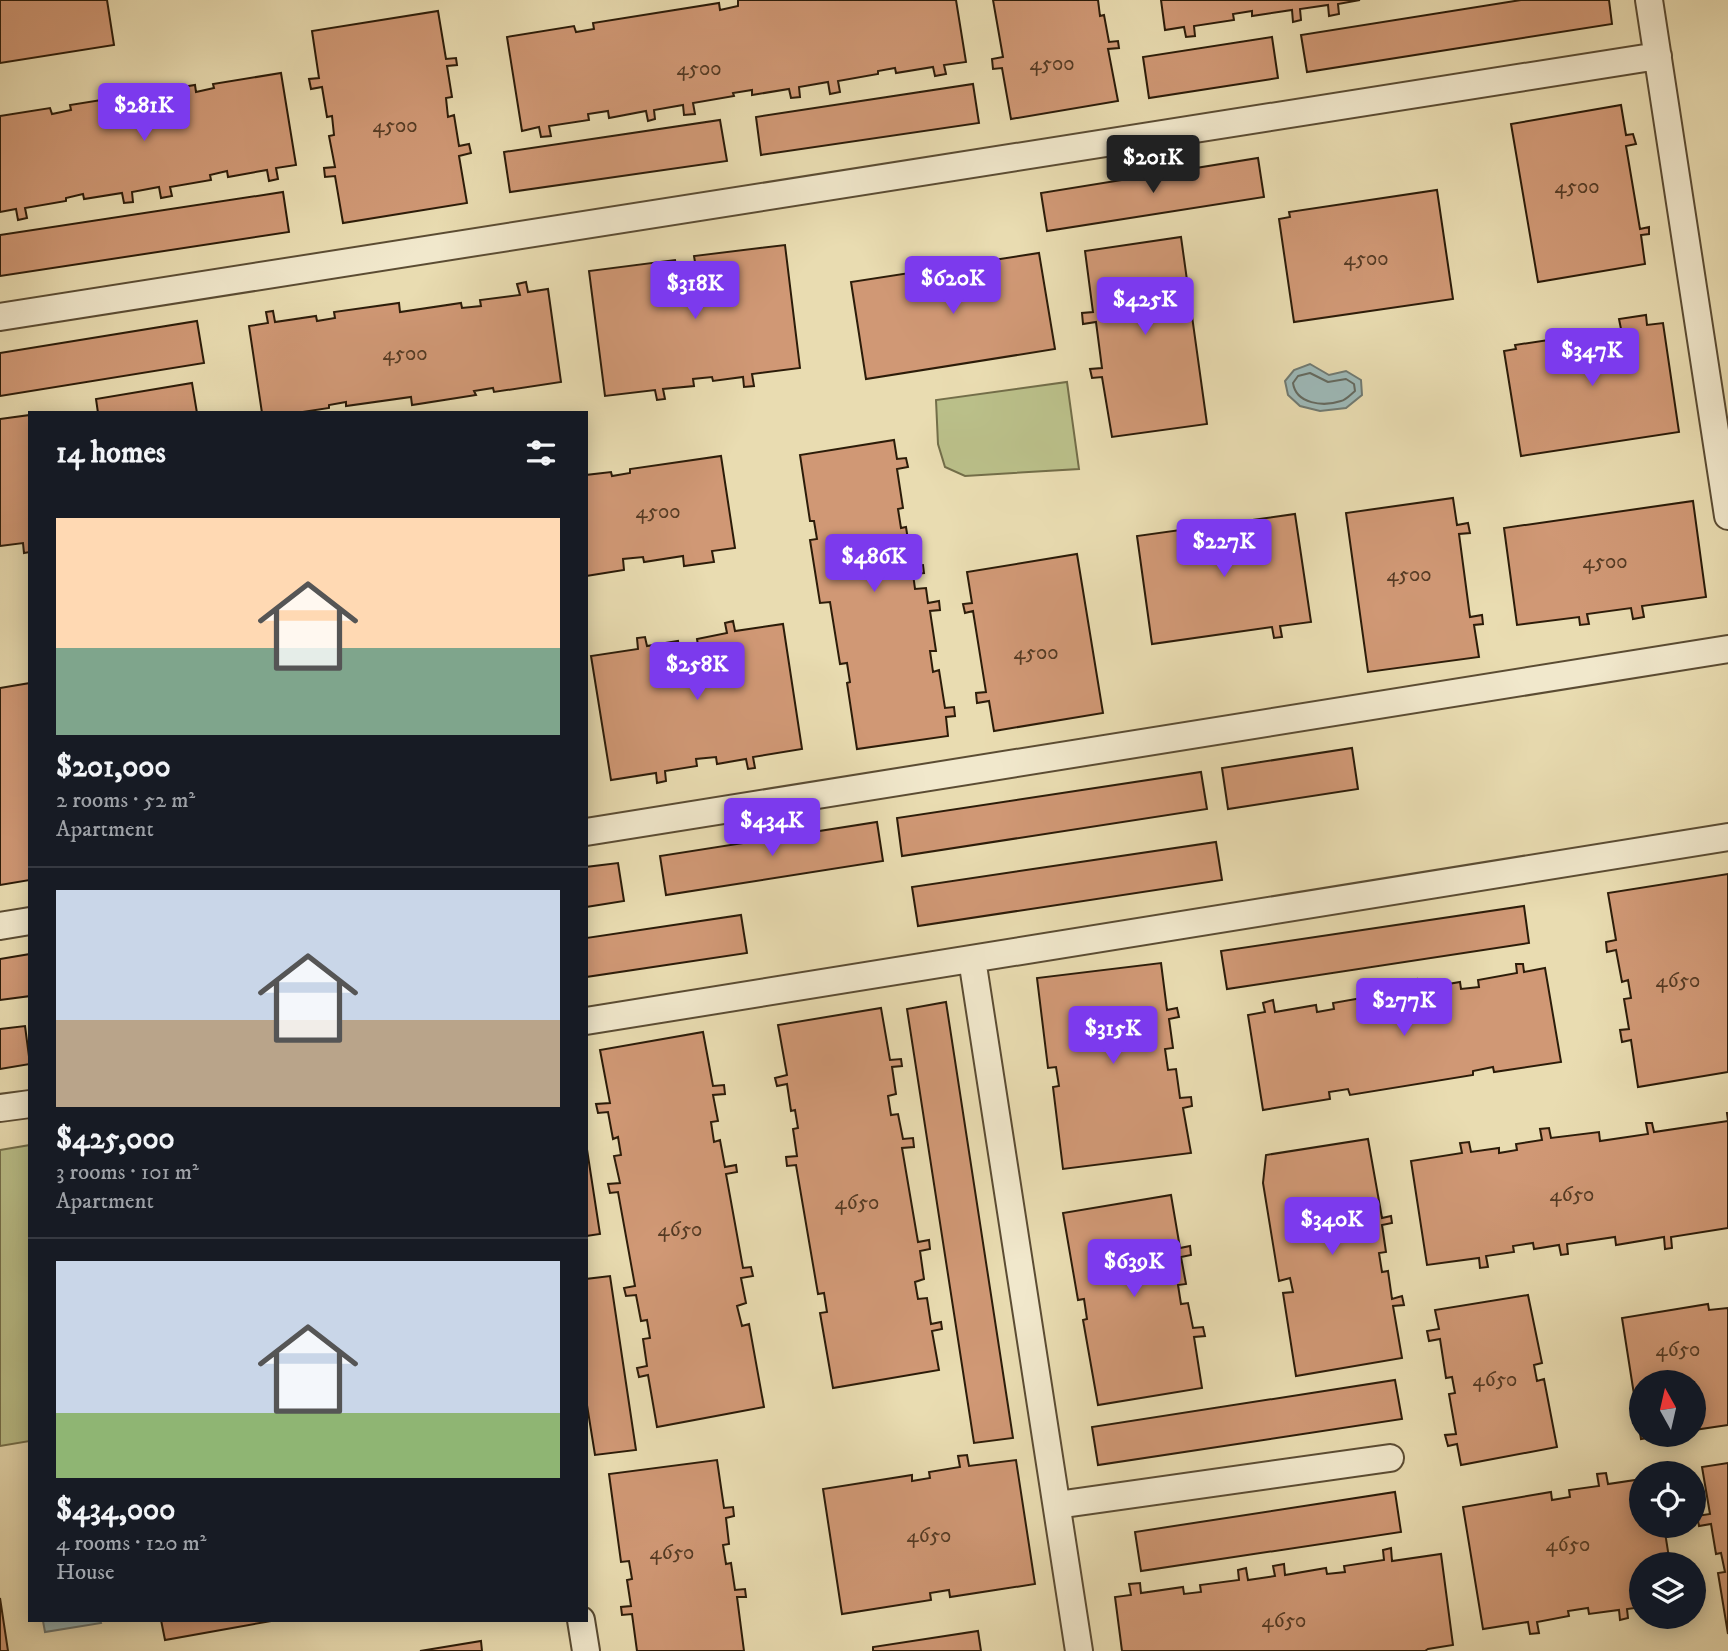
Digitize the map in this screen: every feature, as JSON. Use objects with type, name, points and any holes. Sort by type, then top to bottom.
[{"type":"lane","points":[[1649,0],[1728,516]]},
{"type":"lane","points":[[0,317],[1658,56]]},
{"type":"lane","points":[[588,832],[1728,649]]},
{"type":"lane","points":[[588,1021],[1728,837]]},
{"type":"lane","points":[[0,926],[28,921]]},
{"type":"lane","points":[[972,959],[1079,1651]]},
{"type":"lane","points":[[0,1108],[28,1104]]},
{"type":"lane","points":[[1056,1505],[1390,1458]]},
{"type":"lane","points":[[581,1622],[586,1651]]},
{"type":"green space","points":[[1067,382],[1079,469],[965,476],[945,467],[938,444],[936,400]]},
{"type":"green space","points":[[28,1145],[28,1441],[0,1446],[0,1150]]},
{"type":"water","points":[[1310,364],[1329,375],[1346,371],[1361,380],[1362,395],[1346,408],[1320,411],[1300,406],[1288,395],[1285,381],[1294,370]]},
{"type":"water","points":[[43,1622],[101,1623],[45,1632]]},
{"type":"building","points":[[0,0],[107,0],[114,45],[0,63]]},
{"type":"building","points":[[738,0],[956,0],[966,62],[944,65],[946,74],[935,76],[933,67],[896,73],[895,68],[878,71],[878,74],[838,81],[840,92],[830,94],[828,82],[799,87],[800,97],[791,98],[789,89],[752,95],[752,90],[693,103],[695,114],[684,115],[683,105],[654,110],[655,119],[648,121],[646,111],[609,118],[608,111],[588,114],[589,120],[549,126],[551,136],[541,137],[539,127],[522,131],[507,37],[574,26],[576,32],[594,29],[593,23],[719,3],[720,10],[738,6]]},
{"type":"building","points":[[993,0],[1098,0],[1100,16],[1104,15],[1109,42],[1118,41],[1119,48],[1108,49],[1118,101],[1011,119],[1002,68],[993,69],[992,59],[1003,57]]},
{"type":"building","points":[[1161,0],[1360,0],[1338,4],[1339,14],[1329,16],[1328,5],[1300,9],[1301,20],[1293,22],[1292,10],[1252,16],[1252,11],[1233,14],[1234,20],[1194,26],[1195,36],[1186,37],[1184,27],[1165,30]]},
{"type":"building","points":[[1521,0],[1609,0],[1612,24],[1307,72],[1301,35]]},
{"type":"building","points":[[438,11],[446,59],[456,58],[457,65],[447,66],[452,97],[446,98],[448,117],[454,115],[459,146],[469,144],[471,153],[459,156],[467,203],[343,223],[335,176],[325,177],[324,168],[335,167],[329,136],[334,135],[332,116],[327,117],[322,87],[311,89],[309,79],[319,78],[312,31]]},
{"type":"building","points":[[1272,37],[1278,78],[1149,98],[1143,57]]},
{"type":"building","points":[[281,73],[296,165],[276,168],[278,179],[269,181],[267,170],[228,177],[227,171],[210,175],[211,180],[170,187],[172,196],[161,198],[159,187],[132,192],[133,202],[124,203],[122,193],[84,199],[83,194],[66,198],[66,201],[25,208],[27,218],[18,220],[16,209],[0,212],[0,116],[50,108],[52,114],[71,110],[70,105],[195,85],[196,92],[214,88],[213,84]]},
{"type":"building","points":[[973,84],[979,123],[761,155],[756,117]]},
{"type":"building","points":[[1621,105],[1626,135],[1633,134],[1636,144],[1626,146],[1640,229],[1649,227],[1649,234],[1641,235],[1645,264],[1538,282],[1511,124]]},
{"type":"building","points":[[720,120],[727,161],[510,192],[504,152]]},
{"type":"building","points":[[1258,158],[1264,197],[1047,231],[1041,193]]},
{"type":"building","points":[[1437,190],[1453,299],[1294,322],[1279,219],[1290,217],[1289,212]]},
{"type":"building","points":[[283,192],[289,232],[0,276],[0,235]]},
{"type":"building","points":[[1181,237],[1207,424],[1112,437],[1102,377],[1092,378],[1090,369],[1102,368],[1096,322],[1083,324],[1082,313],[1093,312],[1085,251]]},
{"type":"building","points":[[785,245],[800,368],[752,374],[754,386],[744,387],[743,377],[713,381],[712,377],[693,379],[694,386],[663,389],[665,399],[657,400],[655,390],[605,396],[589,271],[675,260],[676,265],[695,262],[694,256]]},
{"type":"building","points":[[1039,253],[1055,349],[866,379],[851,282]]},
{"type":"building","points":[[526,282],[528,292],[548,289],[561,382],[494,392],[493,388],[474,391],[476,395],[412,405],[411,397],[346,406],[346,402],[309,411],[262,411],[249,326],[268,323],[266,312],[273,311],[275,322],[316,316],[317,321],[335,318],[334,312],[399,303],[400,312],[461,303],[462,308],[481,306],[480,300],[520,295],[517,284]]},
{"type":"building","points":[[1646,315],[1647,325],[1663,323],[1679,432],[1521,456],[1504,351],[1516,349],[1515,345],[1621,329],[1619,319]]},
{"type":"building","points":[[197,321],[204,363],[0,396],[0,353]]},
{"type":"building","points":[[192,383],[197,411],[98,411],[96,399]]},
{"type":"building","points":[[28,415],[28,552],[24,553],[23,543],[0,546],[0,419]]},
{"type":"building","points":[[894,440],[897,459],[906,458],[908,467],[897,469],[903,508],[898,509],[901,528],[906,527],[912,566],[923,565],[924,573],[913,574],[915,589],[926,588],[928,603],[939,601],[940,610],[930,611],[936,651],[930,651],[933,672],[939,670],[945,708],[954,707],[955,716],[946,717],[948,736],[857,749],[847,683],[850,682],[847,663],[840,664],[830,602],[820,603],[810,540],[817,539],[814,521],[810,521],[800,455]]},
{"type":"building","points":[[721,456],[735,548],[712,551],[714,562],[684,566],[683,556],[644,562],[643,557],[623,559],[624,570],[588,576],[588,475],[611,472],[612,476],[630,473],[630,469]]},
{"type":"building","points":[[1453,498],[1457,525],[1468,523],[1470,533],[1459,534],[1470,617],[1482,615],[1483,624],[1474,625],[1479,657],[1368,672],[1346,513]]},
{"type":"building","points":[[1693,501],[1706,597],[1642,606],[1644,617],[1633,619],[1631,608],[1587,614],[1589,624],[1580,625],[1579,617],[1517,625],[1504,528]]},
{"type":"building","points":[[1295,514],[1311,622],[1280,626],[1282,637],[1274,638],[1272,627],[1152,644],[1137,536]]},
{"type":"building","points":[[1077,554],[1103,713],[994,731],[989,701],[977,703],[976,693],[986,692],[973,611],[965,613],[963,604],[972,603],[967,572]]},
{"type":"building","points":[[733,621],[735,631],[783,624],[802,749],[753,757],[755,768],[748,769],[746,759],[717,764],[716,757],[696,759],[697,766],[665,771],[666,781],[657,783],[656,773],[611,780],[591,656],[638,649],[637,638],[645,637],[647,646],[678,641],[679,647],[698,645],[697,639],[727,633],[725,623]]},
{"type":"building","points":[[28,683],[28,880],[0,885],[0,688]]},
{"type":"building","points":[[1352,748],[1358,789],[1228,809],[1222,768]]},
{"type":"building","points":[[1201,772],[1207,809],[902,856],[897,818]]},
{"type":"building","points":[[877,822],[883,861],[666,895],[660,856]]},
{"type":"building","points":[[1216,842],[1222,880],[918,926],[912,887]]},
{"type":"building","points":[[618,863],[624,901],[588,907],[588,867]]},
{"type":"building","points":[[1728,874],[1728,1072],[1638,1087],[1631,1040],[1622,1042],[1620,1030],[1629,1029],[1624,999],[1631,998],[1628,980],[1622,982],[1616,950],[1607,952],[1606,942],[1616,940],[1608,893]]},
{"type":"building","points":[[1524,906],[1529,943],[1227,989],[1221,951]]},
{"type":"building","points":[[741,915],[747,953],[588,977],[588,938]]},
{"type":"building","points":[[28,954],[28,996],[0,1000],[0,959]]},
{"type":"building","points":[[1161,963],[1167,1010],[1177,1008],[1179,1017],[1169,1019],[1173,1048],[1165,1049],[1168,1070],[1176,1069],[1180,1098],[1191,1097],[1192,1106],[1183,1108],[1191,1153],[1063,1169],[1053,1087],[1059,1086],[1056,1067],[1048,1068],[1037,978]]},
{"type":"building","points":[[1516,964],[1523,964],[1524,972],[1545,968],[1561,1062],[1494,1072],[1493,1067],[1473,1071],[1473,1075],[1350,1095],[1348,1089],[1329,1092],[1330,1099],[1263,1110],[1248,1015],[1265,1012],[1263,1003],[1273,1000],[1275,1012],[1316,1005],[1317,1012],[1334,1009],[1333,1003],[1373,996],[1370,986],[1382,984],[1383,994],[1409,990],[1408,981],[1417,979],[1419,989],[1460,982],[1461,989],[1479,987],[1478,980],[1517,973]]},
{"type":"building","points":[[946,1002],[1013,1438],[974,1443],[907,1009]]},
{"type":"building","points":[[881,1008],[890,1060],[901,1059],[902,1066],[892,1067],[896,1094],[888,1096],[891,1115],[898,1114],[903,1139],[913,1138],[914,1147],[902,1148],[918,1242],[929,1240],[930,1249],[920,1251],[924,1279],[915,1282],[918,1299],[927,1298],[931,1324],[941,1322],[942,1329],[932,1331],[939,1370],[833,1388],[820,1313],[827,1312],[824,1293],[818,1294],[796,1165],[787,1166],[786,1157],[797,1156],[793,1129],[798,1128],[795,1110],[791,1111],[787,1084],[777,1086],[775,1078],[787,1075],[778,1025]]},
{"type":"building","points":[[25,1026],[28,1064],[0,1069],[0,1029]]},
{"type":"building","points":[[703,1032],[713,1086],[724,1085],[725,1094],[713,1095],[718,1121],[711,1122],[714,1142],[720,1140],[725,1167],[736,1165],[737,1172],[726,1174],[743,1268],[751,1267],[753,1276],[741,1278],[746,1303],[737,1306],[742,1326],[749,1324],[764,1407],[657,1427],[648,1375],[639,1377],[637,1368],[647,1366],[643,1339],[650,1338],[647,1320],[641,1321],[636,1295],[626,1296],[624,1288],[635,1286],[618,1192],[610,1193],[608,1184],[620,1183],[614,1156],[621,1155],[618,1137],[613,1139],[608,1112],[598,1113],[596,1104],[610,1103],[600,1050]]},
{"type":"building","points":[[1728,1121],[1728,1228],[1671,1237],[1672,1248],[1665,1249],[1664,1237],[1616,1245],[1615,1237],[1567,1244],[1568,1254],[1561,1255],[1559,1245],[1534,1249],[1533,1243],[1513,1246],[1514,1252],[1486,1256],[1488,1267],[1480,1268],[1479,1258],[1427,1265],[1411,1161],[1462,1153],[1460,1143],[1469,1142],[1471,1152],[1499,1148],[1499,1153],[1517,1150],[1516,1144],[1542,1140],[1540,1129],[1549,1128],[1551,1138],[1599,1132],[1600,1141],[1648,1134],[1646,1123],[1652,1123],[1654,1132]]},
{"type":"building","points":[[1368,1139],[1382,1218],[1391,1216],[1392,1223],[1382,1225],[1386,1252],[1379,1253],[1382,1272],[1388,1271],[1392,1299],[1402,1296],[1404,1305],[1393,1306],[1402,1358],[1296,1376],[1283,1293],[1293,1292],[1290,1278],[1279,1281],[1263,1183],[1266,1155]]},
{"type":"building","points":[[588,1156],[600,1234],[588,1236]]},
{"type":"building","points":[[1171,1195],[1180,1248],[1190,1246],[1191,1255],[1181,1257],[1186,1284],[1178,1285],[1181,1304],[1188,1303],[1193,1328],[1203,1327],[1205,1336],[1194,1337],[1202,1388],[1098,1405],[1083,1320],[1087,1319],[1084,1299],[1078,1300],[1063,1213]]},
{"type":"building","points":[[610,1276],[636,1450],[595,1455],[588,1411],[588,1279]]},
{"type":"building","points":[[1528,1295],[1542,1363],[1534,1365],[1537,1381],[1544,1379],[1557,1447],[1461,1465],[1457,1444],[1448,1446],[1445,1435],[1456,1434],[1449,1394],[1455,1393],[1452,1377],[1446,1378],[1440,1339],[1429,1341],[1427,1331],[1439,1329],[1435,1310]]},
{"type":"building","points":[[1708,1304],[1709,1310],[1728,1308],[1728,1425],[1706,1428],[1706,1370],[1630,1370],[1622,1318]]},
{"type":"building","points":[[1395,1380],[1402,1419],[1098,1465],[1092,1427]]},
{"type":"building","points":[[967,1455],[969,1466],[1016,1460],[1035,1584],[950,1597],[949,1590],[930,1593],[931,1600],[842,1614],[823,1489],[912,1475],[912,1481],[930,1478],[929,1472],[960,1467],[958,1456]]},
{"type":"building","points":[[717,1460],[724,1508],[733,1507],[734,1516],[726,1518],[729,1544],[723,1545],[726,1564],[731,1563],[735,1590],[745,1589],[746,1597],[737,1597],[744,1651],[637,1651],[632,1614],[622,1615],[621,1607],[631,1606],[627,1580],[632,1579],[629,1561],[621,1562],[609,1474]]},
{"type":"building","points":[[1728,1463],[1728,1634],[1718,1573],[1725,1572],[1721,1553],[1716,1554],[1711,1524],[1706,1525],[1706,1515],[1710,1514],[1706,1466]]},
{"type":"building","points":[[1606,1473],[1608,1484],[1629,1481],[1629,1538],[1666,1538],[1668,1552],[1629,1552],[1628,1618],[1620,1620],[1619,1610],[1589,1614],[1588,1608],[1568,1611],[1569,1616],[1537,1622],[1539,1633],[1530,1634],[1528,1622],[1483,1629],[1463,1507],[1551,1492],[1552,1500],[1570,1497],[1569,1490],[1599,1486],[1597,1474]]},
{"type":"building","points":[[1395,1492],[1401,1532],[1141,1571],[1135,1532]]},
{"type":"building","points":[[1391,1548],[1392,1561],[1441,1554],[1453,1645],[1425,1651],[1122,1651],[1115,1597],[1131,1595],[1129,1584],[1140,1583],[1141,1593],[1183,1587],[1184,1594],[1201,1592],[1200,1585],[1239,1580],[1238,1570],[1246,1568],[1248,1580],[1275,1576],[1273,1566],[1284,1564],[1285,1575],[1326,1568],[1327,1574],[1345,1572],[1344,1566],[1384,1560],[1383,1550]]},
{"type":"building","points":[[0,1598],[8,1651],[0,1651]]},
{"type":"building","points":[[161,1622],[266,1622],[165,1640]]},
{"type":"building","points":[[978,1631],[981,1651],[873,1651],[873,1647]]},
{"type":"building","points":[[481,1641],[482,1651],[420,1651]]}]
